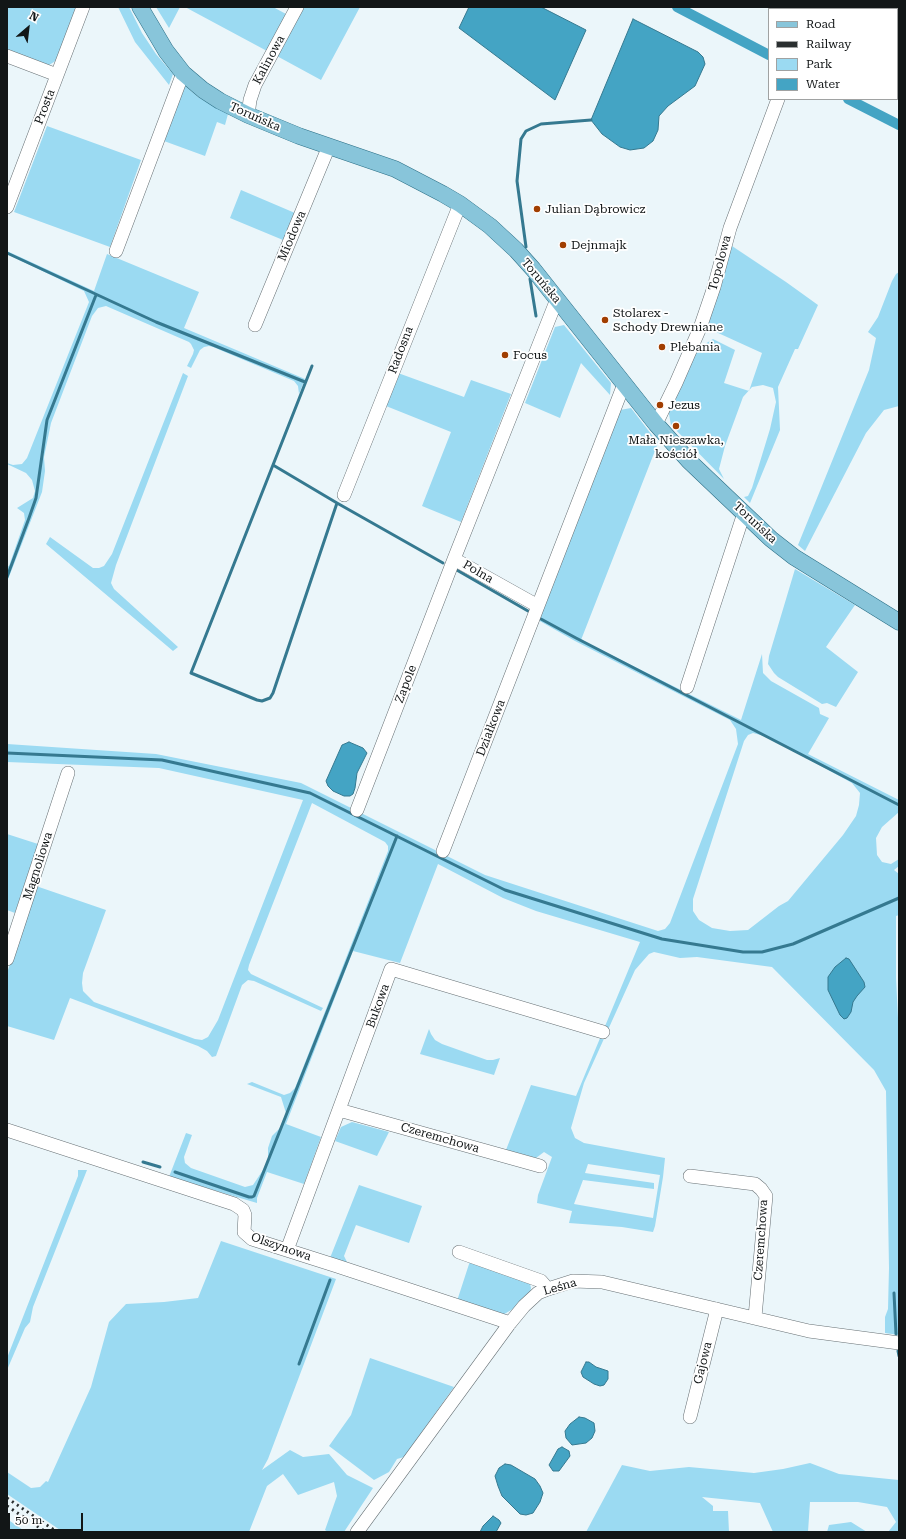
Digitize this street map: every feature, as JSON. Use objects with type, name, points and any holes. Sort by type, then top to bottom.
[{"type":"main road","name":"Toruńska","points":[[140,7],[166,51],[184,73],[203,90],[220,101],[248,115],[299,136],[395,169],[424,183],[460,204],[490,226],[516,250],[557,299],[656,424],[689,461],[771,539],[794,557],[899,622]]},
{"type":"street","name":"Prosta","points":[[7,207],[83,7]]},
{"type":"street","name":"Kalinowa","points":[[248,115],[254,85],[297,7]]},
{"type":"street","points":[[7,56],[57,75]]},
{"type":"street","points":[[116,251],[184,73]]},
{"type":"street","name":"Topolowa","points":[[656,424],[676,383],[702,321],[714,288],[730,228],[778,100]]},
{"type":"street","name":"Miodowa","points":[[255,325],[329,146]]},
{"type":"street","name":"Radosna","points":[[344,496],[460,204]]},
{"type":"street","name":"Polna","points":[[538,606],[454,558],[557,299]]},
{"type":"street","points":[[538,606],[624,384]]},
{"type":"street","points":[[687,687],[744,513]]},
{"type":"street","name":"Zapole","points":[[357,810],[454,558]]},
{"type":"street","name":"Działkowa","points":[[443,851],[538,606]]},
{"type":"street","name":"Magnoliowa","points":[[7,959],[68,774]]},
{"type":"street","name":"Bukowa","points":[[287,1250],[391,969],[603,1032]]},
{"type":"street","name":"Czeremchowa","points":[[339,1110],[540,1166]]},
{"type":"street","name":"Olszynowa","points":[[7,1130],[234,1204],[241,1208],[244,1212],[243,1229],[245,1235],[248,1237],[510,1323]]},
{"type":"street","name":"Czeremchowa","points":[[690,1176],[755,1184],[766,1196],[755,1317]]},
{"type":"street","points":[[459,1252],[541,1281],[548,1288]]},
{"type":"street","name":"Leśna","points":[[357,1532],[510,1323],[533,1297],[548,1288],[572,1281],[594,1281],[755,1317],[809,1331],[899,1343]]},
{"type":"street","name":"Gajowa","points":[[690,1417],[717,1309]]},
{"type":"green space","points":[[7,7],[77,7],[57,60],[46,67],[7,51]]},
{"type":"green space","points":[[118,7],[129,7],[142,33],[156,54],[173,74],[169,85],[135,42]]},
{"type":"green space","points":[[156,7],[180,7],[169,28]]},
{"type":"green space","points":[[185,7],[273,7],[286,14],[267,51]]},
{"type":"green space","points":[[302,7],[360,7],[321,80],[275,55]]},
{"type":"green space","points":[[184,85],[198,97],[228,114],[225,125],[217,122],[205,156],[164,141]]},
{"type":"green space","points":[[47,126],[141,160],[110,247],[14,212]]},
{"type":"green space","points":[[241,190],[295,213],[283,240],[230,218]]},
{"type":"green space","points":[[729,244],[818,305],[798,349],[795,349],[778,387],[780,430],[750,503],[744,497],[748,496],[752,488],[770,429],[776,402],[773,388],[763,385],[752,387],[749,390],[762,353],[705,327]]},
{"type":"green space","points":[[7,251],[94,291],[107,254],[199,292],[184,328],[305,379],[299,394],[298,386],[294,381],[209,346],[200,350],[191,368],[187,366],[194,350],[189,342],[106,306],[98,308],[92,316],[51,423],[44,457],[45,471],[42,492],[7,582],[7,567],[9,566],[25,520],[24,513],[17,508],[33,498],[35,491],[32,480],[26,473],[7,463],[13,465],[22,464],[27,458],[89,302],[84,291],[7,254]]},
{"type":"green space","points":[[899,272],[899,406],[884,410],[866,433],[805,551],[798,545],[869,370],[876,338],[868,332],[878,317],[892,281]]},
{"type":"green space","points":[[564,325],[611,383],[610,395],[581,363],[560,418],[525,403],[555,327]]},
{"type":"green space","points":[[713,339],[735,350],[724,383],[749,391],[743,397],[725,446],[719,469],[724,479],[671,425],[668,409],[697,349]]},
{"type":"green space","points":[[183,373],[188,376],[116,565],[111,583],[114,589],[178,647],[173,651],[46,544],[50,537],[93,568],[104,566],[112,554]]},
{"type":"green space","points":[[398,373],[464,397],[471,380],[511,394],[461,522],[422,506],[451,432],[386,406]]},
{"type":"green space","points":[[631,408],[658,443],[581,640],[741,720],[762,654],[763,673],[771,681],[819,708],[820,714],[829,718],[808,754],[899,800],[899,812],[882,827],[876,838],[877,855],[882,862],[891,864],[899,859],[899,866],[894,870],[899,874],[899,915],[896,916],[896,978],[899,1038],[899,1335],[885,1333],[885,1317],[888,1309],[889,1268],[886,1091],[874,1070],[772,967],[697,957],[680,958],[654,952],[649,954],[635,970],[584,1083],[571,1128],[575,1138],[584,1143],[665,1158],[655,1226],[653,1232],[622,1227],[569,1223],[572,1211],[537,1203],[538,1195],[552,1157],[544,1152],[536,1158],[506,1150],[531,1085],[576,1096],[640,942],[536,911],[503,898],[438,864],[400,963],[353,951],[286,1124],[321,1137],[304,1184],[267,1172],[257,1198],[257,1203],[169,1177],[186,1133],[192,1135],[184,1157],[185,1163],[191,1168],[245,1187],[253,1185],[268,1160],[268,1148],[272,1136],[280,1128],[286,1113],[281,1097],[247,1084],[252,1082],[284,1095],[290,1093],[295,1088],[388,851],[388,846],[385,842],[312,803],[248,970],[251,974],[323,1008],[321,1011],[254,981],[248,980],[242,985],[216,1056],[212,1057],[207,1051],[198,1046],[70,998],[54,1040],[7,1026],[7,973],[36,886],[106,910],[83,973],[83,991],[94,1002],[195,1039],[202,1040],[208,1037],[218,1020],[303,800],[159,768],[7,762],[7,744],[156,754],[301,783],[485,875],[658,931],[665,929],[670,923],[738,744],[736,729],[730,720],[575,641],[538,620],[620,410]],"holes":[[[753,733],[768,737],[852,783],[860,793],[859,805],[856,816],[843,835],[788,901],[779,906],[748,930],[730,931],[712,928],[699,920],[693,911],[693,899],[744,741],[748,735]],[[588,1164],[660,1175],[653,1218],[574,1204],[583,1180],[654,1189],[654,1183],[585,1173]]]},
{"type":"green space","points":[[795,569],[855,605],[826,647],[858,672],[836,707],[827,703],[822,704],[778,677],[768,664],[769,656]]},
{"type":"green space","points":[[7,834],[38,844],[15,913],[7,910]]},
{"type":"green space","points":[[429,1029],[435,1040],[442,1044],[487,1060],[500,1058],[494,1075],[420,1054]]},
{"type":"green space","points":[[352,1122],[389,1132],[377,1156],[335,1141],[341,1127]]},
{"type":"green space","points":[[78,1170],[87,1170],[33,1307],[30,1322],[25,1328],[7,1370],[7,1358],[78,1176]]},
{"type":"green space","points":[[359,1185],[422,1206],[409,1243],[356,1225],[344,1256],[348,1264],[330,1258]]},
{"type":"green space","points":[[221,1241],[336,1279],[268,1459],[262,1470],[290,1450],[303,1457],[329,1454],[347,1475],[373,1488],[344,1532],[328,1532],[325,1530],[337,1496],[334,1482],[298,1495],[283,1474],[267,1486],[249,1532],[63,1532],[7,1494],[7,1472],[31,1488],[40,1487],[46,1481],[48,1482],[91,1387],[109,1322],[126,1304],[198,1298]]},
{"type":"green space","points":[[470,1261],[530,1284],[530,1294],[518,1306],[501,1316],[457,1301]]},
{"type":"green space","points":[[370,1358],[454,1387],[404,1457],[397,1459],[389,1472],[374,1480],[329,1446],[351,1415]]},
{"type":"green space","points":[[810,1463],[839,1474],[899,1480],[899,1532],[888,1532],[896,1522],[887,1507],[858,1502],[810,1502],[808,1532],[773,1532],[760,1503],[702,1497],[713,1506],[713,1511],[728,1511],[729,1532],[586,1532],[622,1465],[650,1471],[689,1467],[754,1473]]},
{"type":"green space","points":[[7,1519],[26,1532],[7,1532]]},
{"type":"green space","points":[[851,1522],[867,1532],[827,1532],[829,1525]]},
{"type":"water","points":[[469,7],[541,7],[586,30],[555,100],[459,28]]},
{"type":"water","points":[[633,19],[698,52],[703,57],[705,64],[695,86],[668,106],[659,116],[658,130],[653,141],[644,148],[630,150],[620,147],[602,134],[591,120]]},
{"type":"water","points":[[349,742],[363,748],[367,753],[357,773],[353,794],[350,796],[344,796],[333,791],[328,786],[326,781],[342,745]]},
{"type":"water","points":[[846,958],[849,959],[864,982],[865,987],[853,1002],[851,1012],[847,1018],[844,1019],[840,1015],[828,990],[828,977],[835,967]]},
{"type":"water","points":[[586,1362],[608,1371],[608,1379],[604,1385],[600,1386],[594,1384],[583,1377],[581,1372]]},
{"type":"water","points":[[579,1417],[585,1418],[594,1423],[595,1431],[592,1438],[586,1443],[572,1445],[566,1438],[565,1431],[570,1424]]},
{"type":"water","points":[[562,1447],[569,1451],[570,1456],[559,1471],[553,1471],[549,1465],[558,1449]]},
{"type":"water","points":[[505,1464],[511,1465],[535,1479],[540,1486],[543,1493],[540,1502],[533,1513],[526,1515],[520,1514],[502,1496],[495,1476],[499,1468]]},
{"type":"water","points":[[493,1516],[501,1523],[496,1532],[480,1532],[483,1526]]},
{"type":"waterway","points":[[677,7],[768,54]]},
{"type":"waterway","points":[[850,100],[899,125]]},
{"type":"waterway","points":[[526,247],[517,181],[521,139],[526,131],[541,124],[591,120]]},
{"type":"waterway","points":[[7,253],[156,322],[305,382]]},
{"type":"waterway","points":[[530,279],[536,316]]},
{"type":"waterway","points":[[7,577],[36,498],[47,420],[96,295]]},
{"type":"waterway","points":[[273,465],[337,503],[273,693],[270,698],[262,701],[191,673],[312,366]]},
{"type":"waterway","points":[[337,503],[443,563]]},
{"type":"waterway","points":[[455,569],[528,611]]},
{"type":"waterway","points":[[541,619],[899,805]]},
{"type":"waterway","points":[[7,753],[162,760],[310,793],[505,890],[662,939],[743,952],[762,952],[793,944],[899,898]]},
{"type":"waterway","points":[[175,1172],[249,1197],[254,1196],[397,836]]},
{"type":"waterway","points":[[143,1162],[160,1167]]},
{"type":"waterway","points":[[299,1364],[330,1280]]},
{"type":"waterway","points":[[894,1293],[896,1334]]},
{"type":"waterway","points":[[898,1351],[899,1356]]},
{"type":"railway","points":[[7,1498],[57,1532]]},
{"type":"railway","points":[[7,1506],[46,1532]]},
{"type":"place","name":"Julian Dąbrowicz","points":[[537,209]]},
{"type":"place","name":"Dejnmajk","points":[[563,245]]},
{"type":"place","name":"Stolarex - Schody Drewniane","points":[[605,320]]},
{"type":"place","name":"Plebania","points":[[662,347]]},
{"type":"place","name":"Focus","points":[[505,355]]},
{"type":"place","name":"Jezus","points":[[660,405]]},
{"type":"place","name":"Mała Nieszawka, kościół","points":[[676,426]]}]
